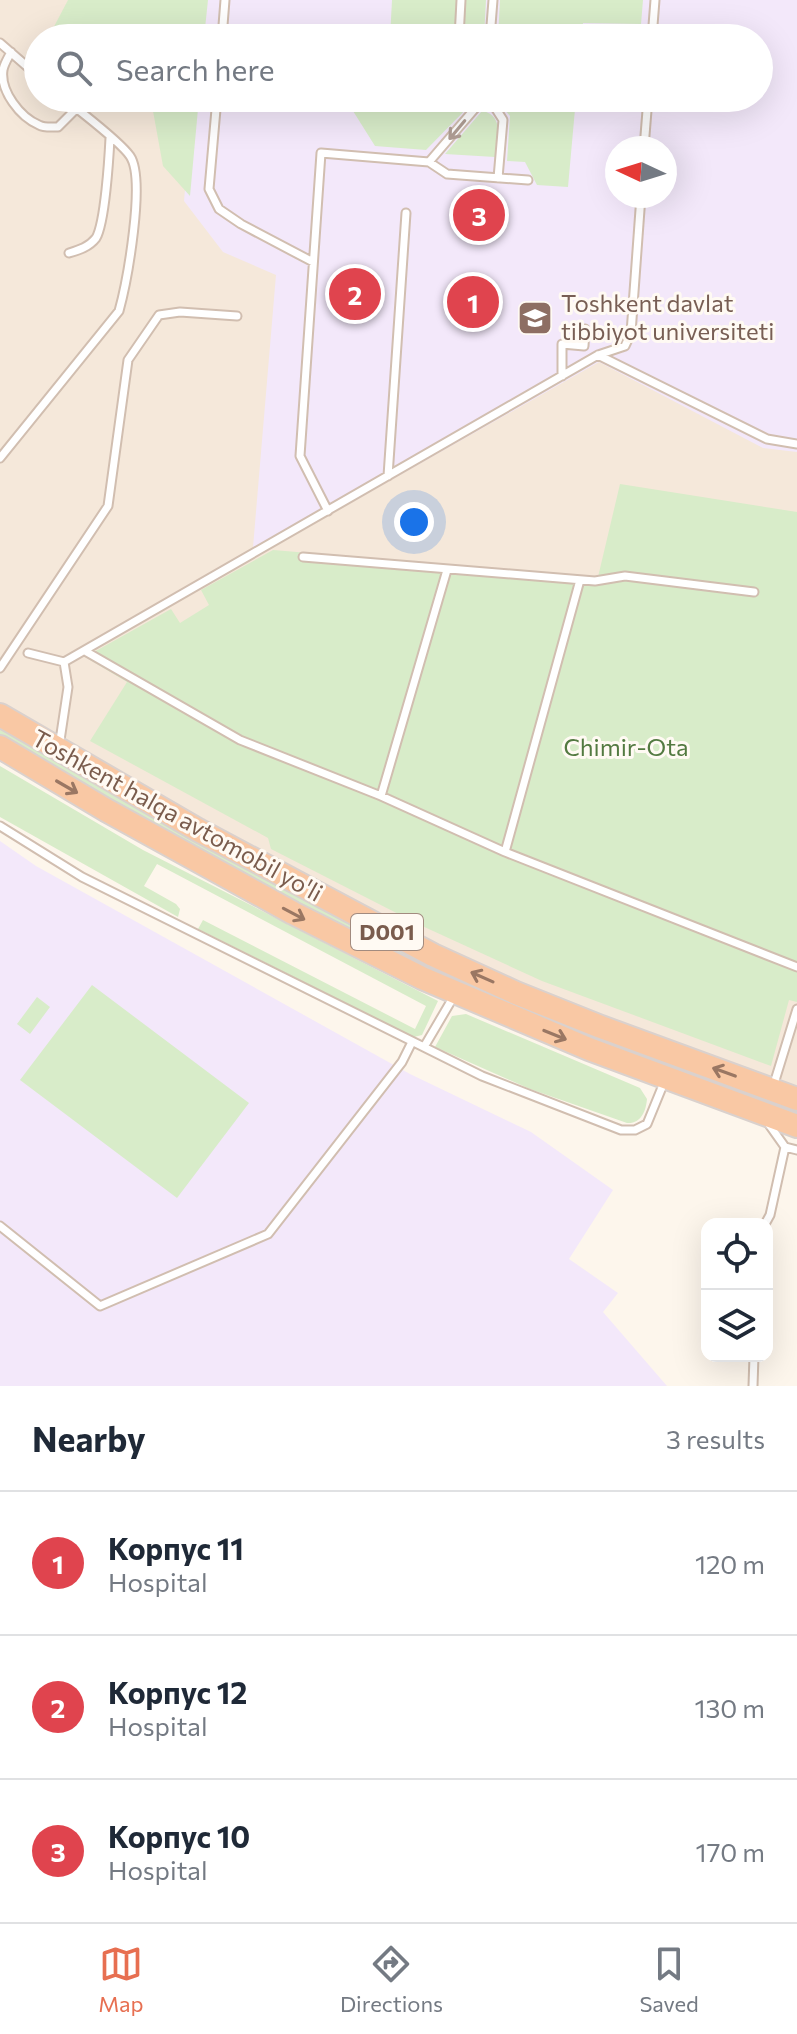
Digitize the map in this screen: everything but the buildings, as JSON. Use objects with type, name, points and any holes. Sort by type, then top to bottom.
[{"type":"highway","name":"Toshkent halqa avtomobil yo'li","points":[[0,715],[291,881],[433,955],[601,1027],[797,1099]]},
{"type":"highway","name":"Toshkent halqa avtomobil yo'li","points":[[0,747],[280,907],[455,994],[797,1126]]},
{"type":"highway","points":[[422,978],[433,955]]},
{"type":"lane","points":[[223,24],[225,0]]},
{"type":"lane","points":[[460,24],[461,0]]},
{"type":"lane","points":[[491,24],[493,0]]},
{"type":"lane","points":[[653,24],[655,0]]},
{"type":"lane","points":[[0,43],[24,64]]},
{"type":"lane","points":[[11,52],[2,75],[4,89],[17,108],[41,126],[58,127],[73,112]]},
{"type":"lane","points":[[0,458],[119,311],[125,292],[137,194],[136,169],[130,155],[80,112]]},
{"type":"lane","points":[[216,112],[209,189],[219,209],[313,262]]},
{"type":"lane","points":[[429,162],[474,112]]},
{"type":"lane","points":[[497,112],[503,120],[498,178]]},
{"type":"lane","points":[[645,136],[647,112]]},
{"type":"lane","points":[[69,253],[86,247],[97,236],[103,211],[110,138]]},
{"type":"lane","points":[[328,511],[300,456],[321,153],[429,162],[447,174],[528,180]]},
{"type":"lane","points":[[28,653],[64,662],[598,355],[625,346],[631,333],[640,208]]},
{"type":"lane","points":[[388,476],[406,213]]},
{"type":"lane","points":[[0,668],[108,506],[128,360],[159,315],[180,312],[237,316]]},
{"type":"lane","points":[[562,376],[562,344],[584,346],[585,329]]},
{"type":"lane","points":[[598,355],[767,439],[797,444]]},
{"type":"lane","points":[[303,557],[595,581],[625,576],[754,592]]},
{"type":"lane","points":[[381,796],[447,570]]},
{"type":"lane","points":[[505,852],[580,580]]},
{"type":"lane","points":[[85,651],[240,740],[381,796],[505,852],[797,967]]},
{"type":"lane","points":[[59,750],[68,687],[64,662]]},
{"type":"lane","points":[[0,826],[82,877],[412,1042],[482,1076],[596,1121],[629,1131],[642,1128],[647,1124],[666,1078]]},
{"type":"lane","points":[[424,1047],[455,994]]},
{"type":"lane","points":[[772,1090],[797,1009]]},
{"type":"lane","points":[[0,1226],[100,1306],[268,1234],[402,1062],[412,1042]]},
{"type":"lane","points":[[760,1112],[785,1147],[797,1150]]},
{"type":"lane","points":[[768,1218],[785,1147]]},
{"type":"lane","points":[[753,1386],[754,1362]]},
{"type":"shaded area","points":[[0,0],[797,0],[797,1099],[516,993],[0,715]]},
{"type":"shaded area","name":"Toshkent davlat tibbiyot universiteti","points":[[202,0],[797,0],[797,452],[763,448],[599,362],[252,559],[276,275],[223,252],[184,201],[192,112],[773,112],[773,24],[200,24]]},
{"type":"shaded area","points":[[0,841],[36,866],[410,1074],[531,1132],[613,1190],[569,1259],[618,1293],[603,1312],[667,1386],[0,1386]]},
{"type":"green space","points":[[68,0],[208,0],[205,24],[55,24]]},
{"type":"green space","points":[[392,0],[486,0],[485,24],[391,24]]},
{"type":"green space","points":[[500,0],[643,0],[641,24],[499,24]]},
{"type":"green space","points":[[153,112],[198,112],[190,196],[163,166]]},
{"type":"green space","points":[[354,112],[463,112],[426,150],[375,146]]},
{"type":"green space","points":[[481,112],[494,117],[498,129],[495,157],[445,154]]},
{"type":"green space","points":[[507,112],[575,112],[568,187],[537,185],[525,162],[507,161],[510,116]]},
{"type":"green space","name":"Chimir-Ota","points":[[620,484],[797,512],[797,1002],[789,1000],[771,1066],[542,981],[420,925],[271,849],[268,838],[90,741],[127,682],[85,657],[171,609],[180,623],[209,605],[201,590],[273,550],[598,577]]},
{"type":"green space","points":[[0,727],[132,805],[411,955],[408,961],[82,787],[0,737]]},
{"type":"green space","points":[[0,766],[143,850],[438,1001],[422,1035],[414,1037],[198,929],[203,920],[415,1029],[426,1006],[157,864],[144,886],[176,904],[180,909],[178,917],[0,817]]},
{"type":"green space","points":[[448,972],[797,1110],[797,1119],[444,980]]},
{"type":"green space","points":[[92,985],[249,1103],[177,1198],[20,1080]]},
{"type":"green space","points":[[37,997],[50,1007],[30,1034],[17,1024]]},
{"type":"green space","points":[[466,1014],[640,1088],[647,1099],[642,1116],[627,1123],[530,1089],[435,1047],[452,1016]]},
{"type":"place","name":"Корпус 10","points":[[479,215]]},
{"type":"place","name":"Корпус 12","points":[[355,294]]},
{"type":"place","name":"Корпус 11","points":[[473,302]]},
{"type":"place","name":"Toshkent davlat tibbiyot universiteti","points":[[535,318]]}]
